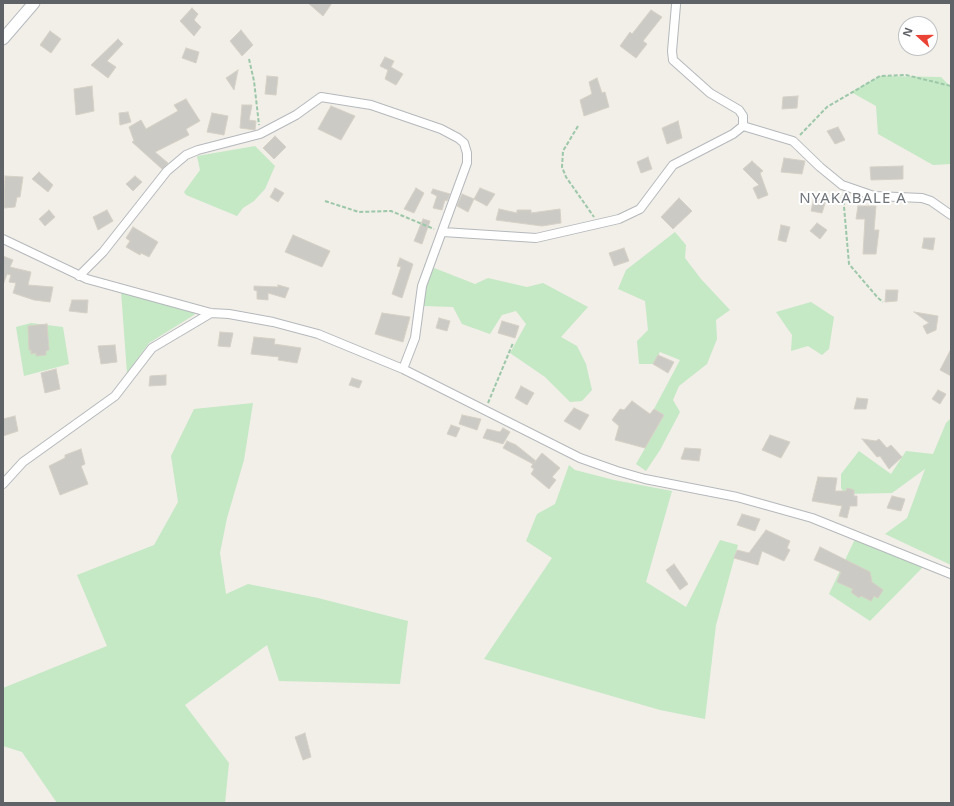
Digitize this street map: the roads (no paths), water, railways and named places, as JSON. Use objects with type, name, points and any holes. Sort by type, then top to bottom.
[{"type":"street","points":[[3,39],[34,3]]},
{"type":"street","points":[[443,232],[536,238],[598,225],[632,215],[640,209],[673,165],[733,134],[743,126],[744,116],[739,110],[710,93],[673,60],[672,51],[676,5]]},
{"type":"street","points":[[79,276],[103,252],[167,171],[186,155],[198,150],[260,134],[296,115],[321,97],[371,105],[441,129],[464,143],[467,153],[467,163],[422,286],[415,338],[403,369]]},
{"type":"street","points":[[743,126],[793,141],[820,167],[842,185],[874,196],[922,198],[931,201],[951,215]]},
{"type":"street","points":[[3,239],[79,276],[211,313],[229,314],[273,322],[318,334],[403,369],[580,458],[645,478],[737,497],[812,518],[951,574]]},
{"type":"street","points":[[3,484],[23,462],[115,396],[152,348],[211,313]]},
{"type":"district","name":"NYAKABALE A","points":[[853,199]]}]
